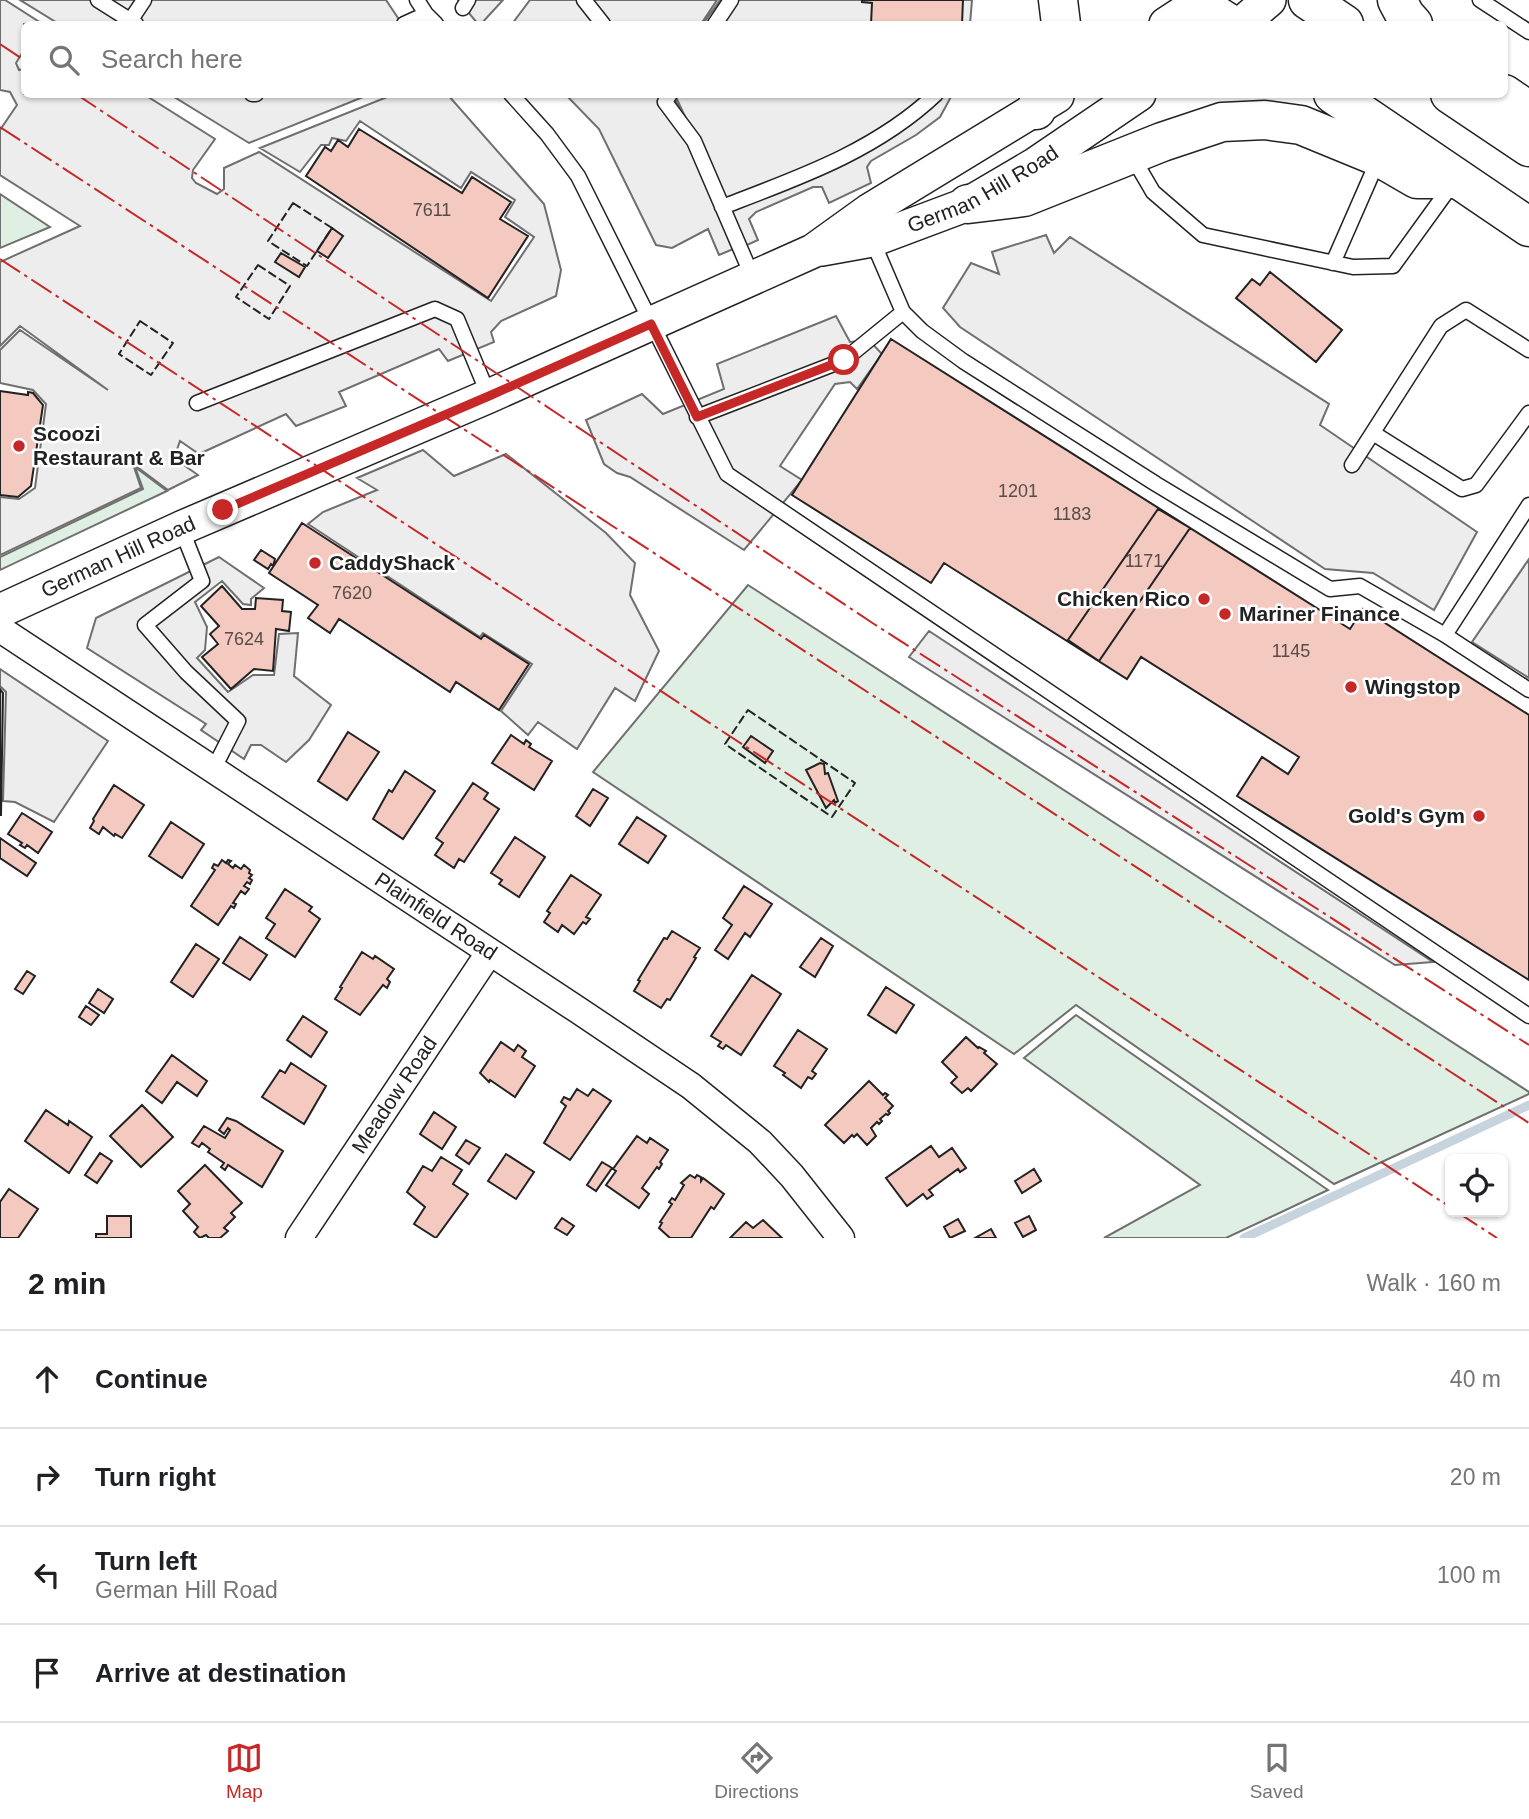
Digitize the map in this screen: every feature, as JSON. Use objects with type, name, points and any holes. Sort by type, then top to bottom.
[{"type":"main road","points":[[1058,0],[1061,21]]},
{"type":"main road","points":[[1308,0],[1340,21]]},
{"type":"main road","points":[[1397,0],[1410,21]]},
{"type":"main road","points":[[1198,1],[1226,21]]},
{"type":"main road","points":[[1508,97],[1529,111]]},
{"type":"main road","points":[[1339,98],[1529,227]]},
{"type":"main road","points":[[1456,98],[1529,147]]},
{"type":"main road","points":[[968,205],[1024,197],[1131,154],[1222,122],[1265,120],[1301,125],[1379,157],[1417,179],[1456,179]]},
{"type":"street","points":[[1244,21],[1269,0]]},
{"type":"street","points":[[1170,21],[1198,1]]},
{"type":"street","name":"German Hill Road","points":[[813,251],[872,240],[968,205],[1133,98]]},
{"type":"street","name":"German Hill Road","points":[[0,611],[181,528],[489,396],[813,251],[870,210],[1046,100]]},
{"type":"street","name":"Plainfield Road","points":[[0,629],[691,1086],[760,1142],[792,1176],[841,1238]]},
{"type":"street","name":"Meadow Road","points":[[299,1238],[489,953]]},
{"type":"lane","points":[[98,0],[130,21]]},
{"type":"lane","points":[[134,21],[144,0]]},
{"type":"lane","points":[[416,0],[431,19]]},
{"type":"lane","points":[[584,0],[601,21]]},
{"type":"lane","points":[[717,21],[731,0]]},
{"type":"lane","points":[[1480,0],[1529,32]]},
{"type":"lane","points":[[515,98],[547,134],[578,176],[727,474],[1529,1016]]},
{"type":"lane","points":[[665,98],[694,141],[753,278]]},
{"type":"lane","points":[[722,207],[829,166],[911,119],[932,98]]},
{"type":"lane","points":[[1131,154],[1153,192],[1203,234],[1353,267],[1393,266],[1456,179]]},
{"type":"lane","points":[[1333,263],[1379,157]]},
{"type":"lane","points":[[872,240],[903,312],[922,331],[963,361],[1246,540],[1330,589],[1360,586],[1445,635],[1529,690]]},
{"type":"lane","points":[[197,404],[435,309],[457,319],[489,396]]},
{"type":"lane","points":[[1352,466],[1441,326],[1466,310],[1529,349]]},
{"type":"lane","points":[[697,417],[844,360],[903,312]]},
{"type":"lane","points":[[1373,433],[1462,489],[1476,485],[1491,468],[1529,413]]},
{"type":"lane","points":[[1445,635],[1529,505]]},
{"type":"lane","points":[[181,528],[202,581],[145,625],[186,672],[238,721],[213,770]]},
{"type":"green space","points":[[0,194],[50,227],[0,248]]},
{"type":"green space","points":[[135,467],[167,491],[0,570],[0,557],[143,489]]},
{"type":"green space","points":[[748,585],[1529,1094],[1334,1184],[1076,1005],[1014,1054],[593,772]]},
{"type":"green space","points":[[1076,1015],[1328,1190],[1226,1238],[1104,1238],[1200,1185],[1024,1058]]},
{"type":"shaded area","points":[[0,0],[5,0],[38,21],[21,21],[21,55],[16,63],[21,70],[21,98],[150,98],[215,139],[193,170],[192,178],[196,183],[217,194],[224,189],[224,168],[259,152],[491,301],[534,237],[505,217],[515,200],[471,172],[461,188],[360,121],[346,141],[332,138],[329,145],[321,145],[300,172],[260,148],[385,98],[451,98],[544,204],[561,270],[556,296],[501,321],[491,332],[494,342],[448,361],[439,349],[339,392],[346,406],[296,426],[286,414],[199,454],[180,441],[174,458],[198,475],[168,490],[133,464],[141,488],[0,555],[0,497],[19,499],[35,488],[46,404],[33,390],[0,383],[0,350],[20,330],[108,390],[20,326],[0,346],[0,262],[80,226],[0,175],[0,130],[17,105],[10,92],[0,90]]},
{"type":"shaded area","points":[[20,0],[386,0],[400,21],[54,21]]},
{"type":"shaded area","points":[[458,0],[503,0],[484,21],[476,21]]},
{"type":"shaded area","points":[[530,0],[717,0],[703,21],[514,21]]},
{"type":"shaded area","points":[[720,0],[972,0],[970,21],[705,21]]},
{"type":"shaded area","points":[[176,98],[361,98],[249,143]]},
{"type":"shaded area","points":[[569,98],[674,98],[743,245],[719,255],[708,229],[672,248],[656,245],[599,129]]},
{"type":"shaded area","points":[[676,98],[950,98],[940,117],[916,135],[871,161],[867,167],[871,183],[829,203],[822,187],[813,187],[756,212],[749,219],[758,240],[745,246]]},
{"type":"shaded area","points":[[1046,235],[1054,253],[1070,237],[1329,404],[1320,425],[1477,532],[1434,610],[1373,573],[1325,569],[960,327],[943,308],[971,263],[999,274],[992,252]]},
{"type":"shaded area","points":[[836,316],[850,342],[869,340],[882,354],[857,389],[850,382],[835,384],[780,466],[802,480],[744,550],[630,477],[617,473],[604,464],[586,420],[642,394],[663,414],[724,389],[717,364]]},
{"type":"shaded area","points":[[423,450],[454,476],[506,454],[606,533],[635,563],[630,595],[659,651],[635,701],[615,688],[577,749],[538,722],[528,735],[501,711],[532,664],[483,633],[480,637],[308,524],[323,512],[377,490],[357,478]]},
{"type":"shaded area","points":[[219,557],[264,588],[251,599],[251,605],[243,604],[222,581],[195,602],[207,627],[205,650],[197,658],[228,692],[253,675],[274,675],[279,634],[298,633],[294,676],[331,705],[309,740],[286,762],[261,745],[251,745],[244,759],[201,730],[206,724],[87,648],[96,618]]},
{"type":"shaded area","points":[[1529,559],[1529,678],[1472,642]]},
{"type":"shaded area","points":[[929,631],[1433,962],[1395,965],[909,657]]},
{"type":"shaded area","points":[[0,669],[108,741],[54,822],[15,802],[3,801],[6,692],[0,686]]},
{"type":"building","points":[[963,0],[962,21],[871,21],[872,3],[862,2]]},
{"type":"building","points":[[359,129],[462,193],[472,177],[511,202],[500,219],[528,236],[488,298],[306,176],[325,147],[331,151],[338,140],[348,147]]},
{"type":"building","points":[[332,228],[343,236],[328,258],[317,251]]},
{"type":"building","points":[[281,253],[305,267],[299,277],[275,262]]},
{"type":"building","points":[[1270,272],[1342,330],[1316,362],[1236,298],[1252,279],[1260,285]]},
{"type":"building","points":[[891,339],[1350,629],[1363,609],[1529,715],[1529,980],[1237,796],[1262,757],[1288,774],[1299,757],[1141,657],[1127,679],[944,563],[931,583],[792,495]]},
{"type":"building","name":"Scoozi Restaurant & Bar","points":[[0,391],[28,395],[28,392],[33,393],[43,405],[31,486],[18,497],[0,495]]},
{"type":"building","points":[[1158,509],[1190,528],[1099,661],[1068,640]]},
{"type":"building","points":[[302,523],[481,639],[484,635],[529,664],[499,710],[456,682],[450,692],[339,619],[330,633],[308,618],[318,605],[269,573]]},
{"type":"building","points":[[261,550],[275,559],[273,566],[271,564],[268,569],[254,560]]},
{"type":"building","points":[[222,586],[242,609],[255,609],[256,598],[283,600],[282,611],[291,612],[289,631],[276,629],[273,671],[254,669],[231,689],[202,657],[218,644],[210,634],[219,626],[201,606]]},
{"type":"building","points":[[0,689],[3,693],[1,815],[0,815]]},
{"type":"building","points":[[348,732],[379,752],[347,800],[318,781]]},
{"type":"building","points":[[511,735],[524,744],[526,740],[531,744],[529,747],[552,761],[534,790],[492,763]]},
{"type":"building","points":[[751,736],[773,751],[765,763],[743,747]]},
{"type":"building","points":[[820,763],[824,764],[825,774],[828,773],[838,801],[835,803],[834,800],[826,808],[806,770]]},
{"type":"building","points":[[405,771],[435,791],[403,839],[373,819],[389,790],[392,792]]},
{"type":"building","points":[[473,783],[488,793],[484,799],[499,809],[464,862],[459,859],[454,868],[435,855],[443,843],[436,838]]},
{"type":"building","points":[[114,785],[144,805],[122,838],[115,834],[114,836],[103,827],[99,834],[90,828]]},
{"type":"building","points":[[593,789],[608,798],[590,826],[576,816]]},
{"type":"building","points":[[22,813],[52,832],[38,853],[27,845],[25,848],[20,845],[22,843],[8,834]]},
{"type":"building","points":[[637,817],[666,836],[648,863],[619,844]]},
{"type":"building","points":[[171,822],[204,844],[182,878],[149,856]]},
{"type":"building","points":[[515,837],[545,857],[519,897],[499,884],[502,880],[491,873]]},
{"type":"building","points":[[0,838],[36,863],[27,876],[0,858]]},
{"type":"building","points":[[222,860],[226,863],[231,861],[228,864],[233,868],[235,865],[241,869],[244,865],[250,870],[252,875],[249,878],[252,880],[244,886],[249,889],[245,894],[241,891],[233,903],[236,904],[234,908],[231,906],[218,925],[191,906],[215,870],[212,868],[214,864],[218,866]]},
{"type":"building","points":[[571,875],[601,895],[586,917],[590,919],[586,924],[583,922],[574,934],[562,925],[558,932],[544,922],[550,913],[547,911]]},
{"type":"building","points":[[744,886],[772,904],[750,937],[745,933],[728,959],[715,950],[732,925],[723,918]]},
{"type":"building","points":[[285,889],[312,907],[309,911],[320,919],[295,957],[266,938],[275,924],[266,918]]},
{"type":"building","points":[[672,931],[700,948],[670,1000],[667,999],[661,1008],[634,991],[664,938],[667,939]]},
{"type":"building","points":[[240,937],[267,955],[250,980],[223,963]]},
{"type":"building","points":[[821,938],[833,946],[815,977],[800,967]]},
{"type":"building","points":[[196,944],[219,959],[193,997],[171,982]]},
{"type":"building","points":[[362,952],[373,959],[375,956],[394,969],[387,979],[390,982],[387,988],[383,985],[360,1015],[335,999]]},
{"type":"building","points":[[27,971],[35,976],[23,994],[15,989]]},
{"type":"building","points":[[752,975],[781,994],[741,1055],[726,1045],[723,1049],[718,1046],[721,1042],[711,1036]]},
{"type":"building","points":[[886,987],[914,1005],[896,1033],[868,1015]]},
{"type":"building","points":[[98,989],[113,999],[104,1013],[89,1003]]},
{"type":"building","points":[[86,1006],[99,1015],[91,1025],[79,1017]]},
{"type":"building","points":[[303,1016],[327,1032],[311,1057],[287,1040]]},
{"type":"building","points":[[798,1030],[827,1049],[812,1071],[816,1074],[812,1079],[808,1077],[801,1088],[774,1066]]},
{"type":"building","points":[[966,1037],[978,1048],[986,1051],[984,1053],[997,1064],[971,1091],[968,1088],[962,1093],[951,1083],[957,1077],[942,1062]]},
{"type":"building","points":[[501,1042],[514,1051],[518,1045],[526,1051],[522,1057],[535,1066],[515,1097],[490,1080],[489,1082],[480,1073]]},
{"type":"building","points":[[172,1055],[207,1081],[197,1096],[177,1082],[162,1103],[146,1091]]},
{"type":"building","points":[[291,1063],[326,1086],[304,1124],[262,1097],[280,1070],[285,1073]]},
{"type":"building","points":[[869,1081],[883,1095],[888,1095],[885,1098],[893,1106],[888,1115],[880,1119],[882,1121],[879,1124],[877,1122],[871,1128],[876,1136],[867,1145],[857,1134],[844,1143],[825,1125]]},
{"type":"building","points":[[577,1089],[588,1096],[593,1089],[611,1101],[570,1160],[544,1143],[566,1106],[561,1102],[564,1097],[570,1100]]},
{"type":"building","points":[[142,1105],[173,1137],[141,1167],[110,1136]]},
{"type":"building","points":[[46,1110],[68,1125],[69,1121],[92,1137],[69,1173],[25,1141]]},
{"type":"building","points":[[434,1112],[456,1127],[442,1149],[420,1134]]},
{"type":"building","points":[[227,1118],[283,1151],[262,1187],[228,1165],[225,1170],[221,1167],[224,1163],[208,1152],[210,1149],[202,1143],[199,1147],[192,1143],[204,1126],[225,1138],[230,1130],[228,1128],[224,1134],[219,1130]]},
{"type":"building","points":[[637,1136],[647,1143],[650,1138],[668,1150],[659,1169],[657,1167],[642,1188],[649,1194],[639,1208],[606,1185],[616,1171],[613,1169]]},
{"type":"building","points":[[466,1140],[480,1148],[469,1164],[456,1155]]},
{"type":"building","points":[[931,1146],[939,1157],[952,1148],[966,1168],[960,1172],[958,1169],[929,1190],[933,1195],[927,1199],[923,1194],[907,1206],[886,1178]]},
{"type":"building","points":[[100,1153],[112,1161],[97,1183],[85,1175]]},
{"type":"building","points":[[506,1154],[534,1172],[516,1199],[488,1181]]},
{"type":"building","points":[[441,1157],[462,1170],[453,1184],[468,1194],[436,1238],[414,1224],[425,1207],[407,1192],[423,1166],[432,1171]]},
{"type":"building","points":[[602,1162],[612,1168],[596,1191],[587,1185]]},
{"type":"building","points":[[205,1165],[242,1203],[231,1213],[235,1217],[224,1228],[228,1231],[220,1238],[209,1238],[206,1235],[200,1238],[194,1232],[198,1227],[183,1211],[190,1204],[178,1191]]},
{"type":"building","points":[[1034,1169],[1041,1181],[1022,1193],[1015,1181]]},
{"type":"building","points":[[690,1175],[701,1177],[701,1181],[703,1178],[724,1194],[714,1209],[711,1207],[691,1238],[670,1238],[659,1228],[662,1223],[660,1222],[672,1204],[669,1202],[672,1198],[675,1200],[684,1185],[681,1183]]},
{"type":"building","points":[[9,1189],[38,1209],[18,1238],[0,1238],[0,1202]]},
{"type":"building","points":[[107,1216],[131,1216],[131,1238],[96,1238],[96,1234],[107,1234]]},
{"type":"building","points":[[1029,1216],[1036,1230],[1023,1237],[1015,1223]]},
{"type":"building","points":[[562,1218],[574,1226],[567,1235],[555,1228]]},
{"type":"building","points":[[958,1219],[965,1231],[950,1238],[944,1227]]},
{"type":"building","points":[[763,1220],[782,1238],[730,1238],[746,1222],[753,1228]]},
{"type":"building","points":[[991,1229],[996,1238],[975,1238]]},
{"type":"waterway","points":[[1244,1238],[1529,1105]]},
{"type":"fence","points":[[293,203],[332,228],[307,266],[268,241],[293,203]]},
{"type":"fence","points":[[258,265],[290,286],[269,319],[236,297],[258,265]]},
{"type":"fence","points":[[140,321],[173,343],[151,375],[119,354],[140,321]]},
{"type":"fence","points":[[748,710],[855,783],[832,817],[725,744],[748,710]]},
{"type":"power","points":[[0,44],[21,58]]},
{"type":"power","points":[[82,98],[874,624],[1529,1045]]},
{"type":"power","points":[[0,127],[1529,1123]]},
{"type":"power","points":[[0,259],[1445,1204]]},
{"type":"power","points":[[1465,1217],[1497,1238]]},
{"type":"place","name":"Scoozi Restaurant & Bar","points":[[19,446]]},
{"type":"place","name":"CaddyShack","points":[[315,563]]},
{"type":"place","name":"Chicken Rico","points":[[1204,599]]},
{"type":"place","name":"Mariner Finance","points":[[1225,614]]},
{"type":"place","name":"Wingstop","points":[[1351,687]]},
{"type":"place","name":"Gold's Gym","points":[[1479,816]]},
{"type":"route","points":[[223,510],[651,324],[697,417],[844,360]]}]
